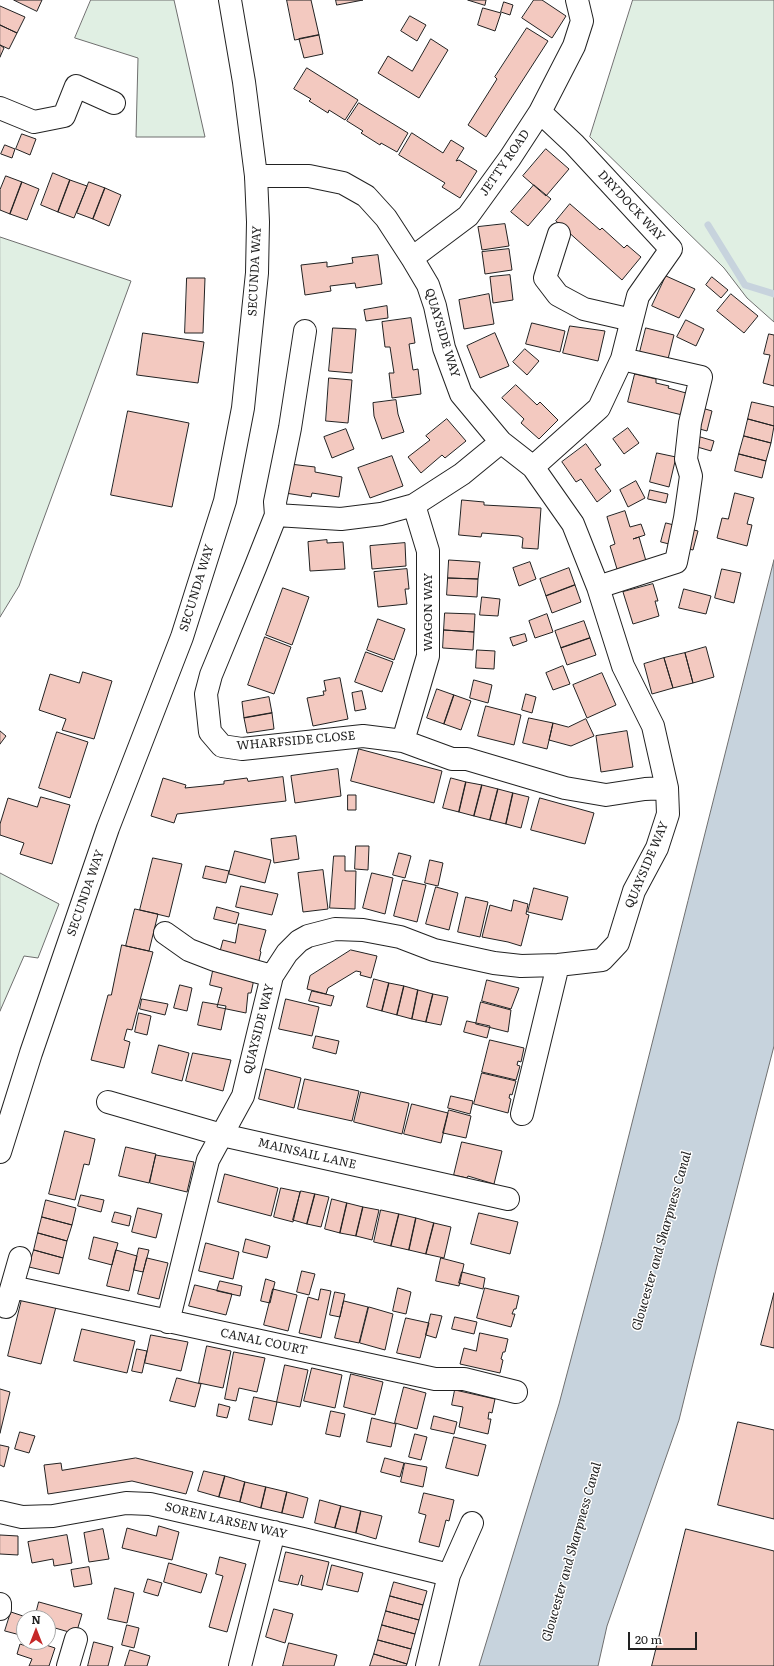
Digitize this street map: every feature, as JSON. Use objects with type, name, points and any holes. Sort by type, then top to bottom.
[{"type":"street","name":"SECUNDA WAY","points":[[0,1152],[31,1053],[108,828],[182,637],[225,501],[243,408],[257,273],[256,176],[244,82],[230,0]]},
{"type":"street","name":"JETTY ROAD","points":[[412,258],[468,216],[510,158],[540,112],[574,46],[582,21],[577,0]]},
{"type":"street","points":[[0,108],[34,122],[64,116],[76,86],[114,103]]},
{"type":"street","name":"DRYDOCK WAY","points":[[533,467],[599,408],[622,359],[638,296],[671,248],[574,144],[540,112]]},
{"type":"street","name":"QUAYSIDE WAY","points":[[168,1322],[208,1160],[243,1096],[272,976],[287,953],[299,941],[308,936],[335,929],[363,930],[400,936],[434,950],[494,963],[521,966],[558,965],[602,960],[618,943],[634,891],[657,848],[668,814],[667,788],[653,726],[623,666],[598,587],[573,524],[533,467],[501,442],[461,394],[444,348],[435,306],[428,285],[412,258],[386,218],[366,196],[343,183],[309,176],[256,176]]},
{"type":"street","points":[[559,234],[545,278],[558,295],[584,309],[632,320]]},
{"type":"street","name":"WHARFSIDE CLOSE","points":[[305,331],[290,428],[275,502],[276,515],[256,568],[211,675],[206,694],[210,732],[222,746],[242,749],[363,736],[403,741],[452,759],[467,759],[565,788],[606,795],[645,789],[667,788]]},
{"type":"street","points":[[598,587],[676,562],[685,518],[691,476],[686,459],[690,423],[702,377],[622,359]]},
{"type":"street","points":[[276,515],[341,519],[381,514],[414,505],[462,474],[501,442]]},
{"type":"street","name":"WAGON WAY","points":[[403,741],[428,656],[428,552],[414,505]]},
{"type":"street","points":[[165,933],[189,950],[215,960],[272,976]]},
{"type":"street","points":[[522,1114],[558,965]]},
{"type":"street","name":"MAINSAIL LANE","points":[[108,1102],[222,1135],[508,1199]]},
{"type":"street","name":"CANAL COURT","points":[[20,1258],[9,1297],[168,1322],[434,1379],[464,1379],[516,1392]]},
{"type":"street","name":"SOREN LARSEN WAY","points":[[0,1512],[22,1517],[53,1516],[126,1503],[150,1504],[274,1532],[450,1575]]},
{"type":"street","points":[[427,1666],[450,1575],[472,1523]]},
{"type":"street","points":[[240,1666],[274,1532]]},
{"type":"street","points":[[0,1604],[0,1609]]},
{"type":"street","points":[[68,1666],[76,1640]]},
{"type":"green space","points":[[91,0],[174,0],[205,137],[136,137],[138,58],[75,38]]},
{"type":"green space","points":[[633,0],[774,0],[774,322],[747,298],[724,268],[590,137]]},
{"type":"green space","points":[[0,237],[131,281],[19,586],[0,617]]},
{"type":"green space","points":[[0,873],[59,904],[38,958],[24,956],[0,1011]]},
{"type":"water","name":"Gloucester and Sharpness Canal","points":[[774,560],[774,1046],[679,1420],[607,1626],[598,1666],[479,1666],[559,1404],[602,1242]]},
{"type":"building","points":[[14,0],[42,0],[37,11]]},
{"type":"building","points":[[287,0],[311,0],[319,35],[295,40]]},
{"type":"building","points":[[336,0],[363,0],[337,5]]},
{"type":"building","points":[[468,0],[486,0],[485,5]]},
{"type":"building","points":[[534,0],[542,0],[566,16],[552,38],[522,18]]},
{"type":"building","points":[[504,2],[513,5],[510,15],[501,12]]},
{"type":"building","points":[[0,6],[25,17],[17,33],[0,25]]},
{"type":"building","points":[[483,8],[501,13],[495,31],[478,25]]},
{"type":"building","points":[[410,16],[426,25],[417,41],[401,31]]},
{"type":"building","points":[[0,25],[17,33],[9,49],[0,45]]},
{"type":"building","points":[[527,28],[548,41],[486,137],[468,125],[497,79],[495,77]]},
{"type":"building","points":[[319,35],[323,54],[304,58],[299,39]]},
{"type":"building","points":[[431,39],[448,50],[419,98],[378,73],[388,56],[412,71]]},
{"type":"building","points":[[0,45],[4,48],[0,57]]},
{"type":"building","points":[[307,68],[358,100],[345,120],[329,110],[328,113],[309,101],[311,99],[294,89]]},
{"type":"building","points":[[359,103],[408,133],[397,152],[381,143],[380,145],[361,133],[363,131],[347,121]]},
{"type":"building","points":[[412,133],[443,153],[451,140],[464,148],[456,161],[459,160],[477,171],[460,198],[442,187],[445,183],[399,155]]},
{"type":"building","points":[[22,134],[36,139],[30,155],[16,149]]},
{"type":"building","points":[[5,145],[15,149],[12,158],[1,154]]},
{"type":"building","points":[[546,149],[569,169],[546,196],[523,176]]},
{"type":"building","points":[[53,173],[70,180],[58,212],[41,205]]},
{"type":"building","points":[[6,176],[22,182],[10,214],[0,210],[0,190]]},
{"type":"building","points":[[70,180],[87,186],[74,218],[58,212]]},
{"type":"building","points":[[22,182],[39,189],[27,220],[10,214]]},
{"type":"building","points":[[89,182],[105,188],[93,219],[77,213]]},
{"type":"building","points":[[534,185],[551,199],[528,226],[511,212]]},
{"type":"building","points":[[105,188],[121,195],[109,226],[93,219]]},
{"type":"building","points":[[570,204],[600,230],[602,228],[624,248],[627,245],[641,257],[622,280],[556,221]]},
{"type":"building","points":[[505,224],[509,246],[482,250],[478,227]]},
{"type":"building","points":[[509,249],[512,270],[485,274],[482,252]]},
{"type":"building","points":[[378,255],[382,284],[356,288],[355,283],[330,286],[331,291],[305,295],[301,265],[327,262],[327,267],[353,263],[352,258]]},
{"type":"building","points":[[510,275],[513,300],[493,303],[490,277]]},
{"type":"building","points":[[666,276],[695,289],[679,318],[652,306]]},
{"type":"building","points":[[712,277],[728,290],[721,298],[706,285]]},
{"type":"building","points":[[187,278],[205,278],[203,333],[185,333]]},
{"type":"building","points":[[489,294],[494,324],[464,329],[459,300]]},
{"type":"building","points":[[731,294],[758,316],[744,333],[717,311]]},
{"type":"building","points":[[387,306],[388,318],[366,321],[364,310]]},
{"type":"building","points":[[411,318],[415,343],[409,344],[413,370],[418,369],[421,394],[392,398],[389,373],[394,373],[390,347],[385,347],[382,322]]},
{"type":"building","points":[[686,320],[704,329],[696,346],[677,337]]},
{"type":"building","points":[[532,323],[565,331],[560,352],[526,344]]},
{"type":"building","points":[[570,326],[605,331],[598,361],[563,353]]},
{"type":"building","points":[[333,328],[356,329],[352,373],[329,371]]},
{"type":"building","points":[[646,328],[674,335],[668,359],[640,352]]},
{"type":"building","points":[[143,333],[204,342],[198,383],[137,375]]},
{"type":"building","points":[[495,333],[509,366],[480,378],[467,346]]},
{"type":"building","points":[[769,334],[774,335],[774,386],[763,383],[770,355],[764,354]]},
{"type":"building","points":[[525,349],[539,361],[527,375],[513,362]]},
{"type":"building","points":[[635,374],[656,379],[656,383],[669,386],[668,388],[704,398],[699,419],[628,402]]},
{"type":"building","points":[[329,378],[352,380],[348,423],[326,421]]},
{"type":"building","points":[[516,385],[537,405],[540,402],[558,420],[539,439],[521,423],[524,419],[502,398]]},
{"type":"building","points":[[396,400],[398,414],[404,432],[382,439],[374,416],[373,403]]},
{"type":"building","points":[[752,402],[774,407],[774,426],[748,419]]},
{"type":"building","points":[[702,408],[712,411],[707,431],[696,428]]},
{"type":"building","points":[[128,411],[189,423],[172,507],[111,495]]},
{"type":"building","points":[[447,419],[466,441],[445,458],[442,455],[421,473],[408,457],[430,440],[426,436]]},
{"type":"building","points":[[748,419],[774,426],[771,443],[744,436]]},
{"type":"building","points":[[628,428],[639,443],[624,454],[613,439]]},
{"type":"building","points":[[346,429],[354,449],[332,458],[324,437]]},
{"type":"building","points":[[697,436],[714,441],[711,451],[694,446]]},
{"type":"building","points":[[744,436],[771,443],[766,461],[739,454]]},
{"type":"building","points":[[586,444],[601,465],[595,469],[611,491],[597,502],[581,479],[576,482],[562,462]]},
{"type":"building","points":[[657,453],[676,457],[669,487],[650,482]]},
{"type":"building","points":[[739,454],[766,461],[762,478],[735,471]]},
{"type":"building","points":[[392,456],[403,486],[370,498],[358,468]]},
{"type":"building","points":[[290,464],[315,467],[315,472],[342,477],[339,497],[312,493],[311,497],[285,493]]},
{"type":"building","points":[[636,481],[645,498],[628,507],[620,490]]},
{"type":"building","points":[[650,490],[668,494],[666,503],[648,499]]},
{"type":"building","points":[[735,493],[754,498],[747,524],[752,525],[747,546],[717,538],[722,518],[728,519]]},
{"type":"building","points":[[462,500],[484,502],[484,505],[541,508],[538,549],[522,548],[523,538],[519,536],[482,533],[481,537],[459,535]]},
{"type":"building","points":[[625,511],[630,527],[641,524],[645,535],[639,537],[646,561],[617,569],[610,546],[615,544],[607,517]]},
{"type":"building","points":[[666,523],[698,531],[693,550],[661,542]]},
{"type":"building","points":[[327,540],[327,543],[343,542],[345,569],[310,571],[308,542]]},
{"type":"building","points":[[405,543],[406,566],[372,569],[370,546]]},
{"type":"building","points":[[449,560],[480,562],[478,579],[448,578]]},
{"type":"building","points":[[530,562],[536,579],[519,586],[513,568]]},
{"type":"building","points":[[569,568],[575,585],[546,596],[540,579]]},
{"type":"building","points":[[407,569],[409,589],[405,589],[407,604],[378,607],[374,572]]},
{"type":"building","points":[[722,569],[741,573],[734,603],[715,598]]},
{"type":"building","points":[[448,578],[478,579],[477,597],[447,595]]},
{"type":"building","points":[[653,584],[658,601],[655,601],[659,616],[633,624],[623,592]]},
{"type":"building","points":[[575,585],[581,602],[552,613],[546,596]]},
{"type":"building","points":[[283,588],[309,597],[292,645],[266,635]]},
{"type":"building","points":[[684,589],[711,596],[706,614],[679,608]]},
{"type":"building","points":[[482,597],[500,599],[498,616],[480,615]]},
{"type":"building","points":[[445,613],[475,614],[474,632],[444,630]]},
{"type":"building","points":[[547,614],[553,632],[535,638],[529,621]]},
{"type":"building","points":[[378,619],[405,629],[394,660],[367,650]]},
{"type":"building","points":[[584,621],[590,638],[561,648],[555,631]]},
{"type":"building","points":[[444,630],[474,632],[473,650],[443,648]]},
{"type":"building","points":[[525,634],[527,641],[513,646],[510,638]]},
{"type":"building","points":[[265,637],[291,647],[274,694],[248,685]]},
{"type":"building","points":[[590,638],[596,655],[567,665],[561,648]]},
{"type":"building","points":[[706,647],[714,677],[693,683],[685,653]]},
{"type":"building","points":[[477,650],[495,651],[494,669],[476,668]]},
{"type":"building","points":[[366,652],[393,662],[382,692],[355,682]]},
{"type":"building","points":[[685,653],[693,683],[673,688],[664,658]]},
{"type":"building","points":[[664,658],[673,688],[652,694],[644,664]]},
{"type":"building","points":[[563,666],[570,684],[553,690],[546,673]]},
{"type":"building","points":[[83,672],[112,681],[94,739],[62,730],[66,719],[39,710],[50,674],[79,683]]},
{"type":"building","points":[[602,673],[616,705],[587,718],[573,685]]},
{"type":"building","points":[[340,678],[348,719],[313,726],[307,698],[324,695],[323,691],[326,691],[324,681]]},
{"type":"building","points":[[474,680],[492,685],[488,703],[470,698]]},
{"type":"building","points":[[437,689],[454,695],[444,724],[427,718]]},
{"type":"building","points":[[362,691],[366,709],[355,711],[352,693]]},
{"type":"building","points":[[526,694],[536,697],[532,713],[522,710]]},
{"type":"building","points":[[454,695],[471,701],[461,730],[444,724]]},
{"type":"building","points":[[269,697],[272,713],[244,718],[242,702]]},
{"type":"building","points":[[486,706],[521,715],[514,745],[478,736]]},
{"type":"building","points":[[272,713],[274,729],[247,733],[244,718]]},
{"type":"building","points":[[529,718],[553,723],[547,749],[523,743]]},
{"type":"building","points":[[586,719],[594,736],[571,746],[549,740],[553,723],[568,727]]},
{"type":"building","points":[[0,731],[6,736],[0,744]]},
{"type":"building","points":[[627,731],[633,767],[601,772],[596,736]]},
{"type":"building","points":[[57,732],[88,742],[70,798],[39,788]]},
{"type":"building","points":[[359,749],[442,771],[434,803],[351,781]]},
{"type":"building","points":[[338,769],[341,796],[295,803],[291,776]]},
{"type":"building","points":[[283,777],[286,801],[177,814],[174,823],[151,816],[163,778],[186,785],[185,788],[224,784],[224,781],[247,778],[248,781]]},
{"type":"building","points":[[451,778],[466,782],[459,812],[443,808]]},
{"type":"building","points":[[466,782],[482,785],[474,816],[459,812]]},
{"type":"building","points":[[482,785],[498,789],[490,820],[474,816]]},
{"type":"building","points":[[498,789],[513,793],[506,824],[490,820]]},
{"type":"building","points":[[513,793],[529,797],[521,828],[506,824]]},
{"type":"building","points":[[348,795],[356,795],[356,810],[348,810]]},
{"type":"building","points":[[41,797],[70,805],[52,864],[20,854],[24,843],[0,835],[0,824],[8,798],[37,807]]},
{"type":"building","points":[[540,798],[594,813],[585,844],[531,830]]},
{"type":"building","points":[[296,836],[299,859],[274,863],[271,839]]},
{"type":"building","points":[[356,846],[369,846],[368,870],[355,869]]},
{"type":"building","points":[[235,851],[271,860],[265,883],[229,874]]},
{"type":"building","points":[[399,853],[411,856],[405,878],[393,875]]},
{"type":"building","points":[[334,856],[345,856],[345,871],[356,871],[355,909],[330,908]]},
{"type":"building","points":[[153,858],[182,864],[169,917],[140,910]]},
{"type":"building","points":[[430,860],[443,863],[438,886],[425,883]]},
{"type":"building","points":[[206,866],[229,871],[226,883],[203,878]]},
{"type":"building","points":[[323,870],[328,909],[303,912],[298,873]]},
{"type":"building","points":[[372,873],[393,878],[385,914],[363,908]]},
{"type":"building","points":[[403,880],[426,885],[417,922],[394,916]]},
{"type":"building","points":[[241,886],[278,894],[272,915],[236,907]]},
{"type":"building","points":[[436,887],[458,893],[449,930],[426,924]]},
{"type":"building","points":[[534,888],[568,897],[562,920],[528,912]]},
{"type":"building","points":[[466,897],[488,902],[480,937],[458,932]]},
{"type":"building","points":[[514,900],[528,904],[526,914],[529,915],[521,946],[482,937],[490,905],[511,911]]},
{"type":"building","points":[[217,907],[239,913],[236,924],[214,919]]},
{"type":"building","points":[[135,909],[158,914],[149,951],[126,946]]},
{"type":"building","points":[[239,924],[266,930],[258,964],[219,955],[223,940],[235,943]]},
{"type":"building","points":[[122,945],[153,952],[132,1030],[127,1029],[124,1040],[130,1042],[124,1068],[91,1060],[108,995],[111,995]]},
{"type":"building","points":[[351,950],[377,956],[371,978],[360,975],[361,972],[356,971],[328,988],[326,994],[307,989],[310,976]]},
{"type":"building","points":[[213,971],[254,979],[251,993],[248,993],[246,1013],[217,1007],[222,988],[210,985]]},
{"type":"building","points":[[374,979],[389,983],[382,1011],[367,1007]]},
{"type":"building","points":[[487,980],[519,988],[511,1009],[482,1001]]},
{"type":"building","points":[[389,983],[404,986],[397,1015],[382,1011]]},
{"type":"building","points":[[180,985],[192,988],[187,1011],[174,1008]]},
{"type":"building","points":[[404,986],[418,990],[412,1019],[397,1015]]},
{"type":"building","points":[[418,990],[433,994],[426,1022],[412,1019]]},
{"type":"building","points":[[312,991],[334,996],[331,1006],[309,1001]]},
{"type":"building","points":[[433,994],[448,997],[441,1025],[426,1022]]},
{"type":"building","points":[[142,999],[168,1004],[165,1015],[140,1009]]},
{"type":"building","points":[[286,999],[319,1007],[312,1036],[279,1029]]},
{"type":"building","points":[[203,1002],[226,1006],[221,1030],[198,1025]]},
{"type":"building","points":[[481,1002],[511,1010],[508,1032],[476,1024]]},
{"type":"building","points":[[139,1013],[151,1016],[147,1035],[135,1032]]},
{"type":"building","points":[[467,1021],[490,1026],[487,1038],[464,1032]]},
{"type":"building","points":[[316,1036],[339,1041],[336,1054],[313,1048]]},
{"type":"building","points":[[490,1040],[524,1048],[521,1062],[518,1061],[517,1065],[520,1066],[516,1080],[482,1072]]},
{"type":"building","points":[[159,1045],[189,1053],[182,1081],[152,1073]]},
{"type":"building","points":[[193,1053],[231,1060],[223,1091],[186,1081]]},
{"type":"building","points":[[266,1069],[301,1078],[294,1108],[259,1099]]},
{"type":"building","points":[[482,1073],[516,1081],[512,1095],[510,1094],[509,1098],[511,1099],[508,1113],[474,1104]]},
{"type":"building","points":[[305,1079],[359,1091],[352,1121],[298,1109]]},
{"type":"building","points":[[361,1092],[409,1103],[402,1134],[354,1122]]},
{"type":"building","points":[[451,1096],[473,1101],[470,1114],[448,1108]]},
{"type":"building","points":[[412,1104],[448,1113],[441,1143],[404,1134]]},
{"type":"building","points":[[449,1110],[471,1116],[466,1138],[443,1133]]},
{"type":"building","points":[[65,1131],[95,1139],[89,1165],[84,1164],[75,1200],[49,1194]]},
{"type":"building","points":[[462,1142],[502,1151],[494,1184],[468,1176],[467,1178],[454,1175]]},
{"type":"building","points":[[126,1147],[156,1154],[149,1183],[119,1176]]},
{"type":"building","points":[[156,1155],[194,1162],[187,1192],[150,1183]]},
{"type":"building","points":[[225,1174],[278,1188],[271,1216],[218,1202]]},
{"type":"building","points":[[281,1188],[300,1192],[293,1222],[274,1217]]},
{"type":"building","points":[[301,1191],[315,1194],[307,1224],[293,1220]]},
{"type":"building","points":[[315,1194],[329,1197],[321,1227],[307,1224]]},
{"type":"building","points":[[81,1195],[104,1200],[101,1212],[78,1206]]},
{"type":"building","points":[[332,1199],[347,1203],[340,1233],[325,1229]]},
{"type":"building","points":[[46,1200],[76,1208],[72,1225],[42,1217]]},
{"type":"building","points":[[347,1203],[363,1207],[356,1236],[340,1233]]},
{"type":"building","points":[[363,1207],[379,1210],[372,1240],[356,1236]]},
{"type":"building","points":[[138,1208],[162,1214],[156,1238],[132,1232]]},
{"type":"building","points":[[381,1210],[399,1214],[391,1246],[374,1242]]},
{"type":"building","points":[[115,1212],[131,1216],[129,1226],[112,1222]]},
{"type":"building","points":[[479,1213],[518,1222],[510,1254],[471,1244]]},
{"type":"building","points":[[399,1214],[416,1218],[409,1250],[391,1246]]},
{"type":"building","points":[[42,1217],[72,1225],[67,1241],[38,1233]]},
{"type":"building","points":[[416,1218],[434,1223],[426,1254],[409,1250]]},
{"type":"building","points":[[434,1223],[451,1227],[444,1258],[426,1254]]},
{"type":"building","points":[[38,1233],[67,1241],[63,1258],[34,1250]]},
{"type":"building","points":[[94,1237],[118,1243],[112,1265],[89,1259]]},
{"type":"building","points":[[246,1239],[270,1246],[267,1258],[243,1252]]},
{"type":"building","points":[[206,1243],[239,1252],[233,1279],[199,1271]]},
{"type":"building","points":[[139,1248],[149,1250],[143,1272],[134,1270]]},
{"type":"building","points":[[34,1250],[63,1258],[59,1274],[29,1267]]},
{"type":"building","points":[[116,1250],[137,1256],[129,1291],[107,1286]]},
{"type":"building","points":[[147,1258],[168,1263],[159,1299],[138,1294]]},
{"type":"building","points":[[441,1258],[464,1264],[459,1286],[436,1281]]},
{"type":"building","points":[[302,1271],[315,1274],[309,1295],[297,1292]]},
{"type":"building","points":[[462,1272],[485,1278],[483,1289],[459,1283]]},
{"type":"building","points":[[266,1279],[275,1282],[270,1303],[261,1301]]},
{"type":"building","points":[[220,1281],[242,1286],[240,1296],[217,1291]]},
{"type":"building","points":[[195,1285],[232,1294],[226,1315],[189,1306]]},
{"type":"building","points":[[398,1288],[411,1292],[406,1314],[393,1311]]},
{"type":"building","points":[[485,1288],[519,1296],[516,1309],[514,1309],[512,1314],[515,1314],[511,1327],[477,1318]]},
{"type":"building","points":[[273,1289],[297,1295],[288,1331],[264,1325]]},
{"type":"building","points":[[321,1289],[331,1291],[321,1338],[299,1333],[308,1297],[318,1300]]},
{"type":"building","points":[[335,1292],[345,1294],[340,1317],[330,1315]]},
{"type":"building","points":[[774,1293],[774,1348],[761,1345]]},
{"type":"building","points":[[22,1299],[56,1307],[41,1364],[8,1356]]},
{"type":"building","points":[[344,1301],[368,1307],[359,1343],[335,1338]]},
{"type":"building","points":[[369,1307],[393,1314],[385,1350],[360,1343]]},
{"type":"building","points":[[431,1314],[442,1316],[436,1338],[426,1335]]},
{"type":"building","points":[[455,1317],[477,1322],[474,1334],[452,1329]]},
{"type":"building","points":[[406,1318],[429,1323],[420,1358],[397,1353]]},
{"type":"building","points":[[82,1329],[135,1341],[127,1373],[74,1361]]},
{"type":"building","points":[[480,1333],[508,1339],[505,1352],[503,1352],[501,1359],[503,1360],[500,1373],[460,1364],[464,1348],[476,1351]]},
{"type":"building","points":[[151,1335],[188,1342],[181,1371],[145,1363]]},
{"type":"building","points":[[207,1346],[231,1351],[223,1388],[199,1383]]},
{"type":"building","points":[[137,1349],[147,1351],[142,1373],[132,1371]]},
{"type":"building","points":[[234,1352],[265,1358],[257,1392],[239,1388],[236,1401],[225,1399]]},
{"type":"building","points":[[285,1365],[308,1370],[300,1407],[277,1402]]},
{"type":"building","points":[[312,1368],[342,1375],[335,1408],[304,1401]]},
{"type":"building","points":[[351,1374],[383,1382],[375,1415],[344,1407]]},
{"type":"building","points":[[177,1378],[201,1384],[195,1407],[170,1401]]},
{"type":"building","points":[[404,1387],[426,1393],[417,1429],[395,1423]]},
{"type":"building","points":[[0,1389],[10,1392],[0,1433]]},
{"type":"building","points":[[455,1390],[495,1399],[492,1413],[489,1412],[488,1419],[491,1419],[488,1434],[459,1427],[463,1407],[452,1405]]},
{"type":"building","points":[[254,1397],[277,1402],[272,1425],[249,1420]]},
{"type":"building","points":[[219,1404],[230,1407],[227,1418],[217,1416]]},
{"type":"building","points":[[331,1411],[345,1414],[340,1437],[326,1434]]},
{"type":"building","points":[[434,1416],[457,1422],[454,1434],[431,1429]]},
{"type":"building","points":[[372,1418],[396,1424],[391,1447],[367,1442]]},
{"type":"building","points":[[738,1422],[774,1430],[774,1519],[718,1505]]},
{"type":"building","points":[[20,1432],[35,1436],[29,1453],[15,1449]]},
{"type":"building","points":[[415,1434],[427,1437],[421,1460],[409,1457]]},
{"type":"building","points":[[454,1437],[486,1445],[478,1476],[446,1468]]},
{"type":"building","points":[[0,1445],[9,1447],[4,1467],[0,1465]]},
{"type":"building","points":[[136,1458],[193,1472],[186,1494],[132,1481],[48,1494],[44,1465],[61,1463],[62,1470]]},
{"type":"building","points":[[385,1458],[404,1463],[400,1477],[381,1472]]},
{"type":"building","points":[[405,1463],[427,1467],[423,1487],[401,1482]]},
{"type":"building","points":[[204,1471],[225,1476],[219,1497],[198,1491]]},
{"type":"building","points":[[225,1476],[245,1482],[240,1502],[219,1497]]},
{"type":"building","points":[[245,1482],[266,1487],[261,1508],[240,1502]]},
{"type":"building","points":[[266,1487],[287,1492],[282,1513],[261,1508]]},
{"type":"building","points":[[287,1492],[308,1498],[303,1518],[282,1513]]},
{"type":"building","points":[[424,1493],[454,1500],[449,1521],[446,1520],[439,1547],[419,1542],[426,1515],[419,1513]]},
{"type":"building","points":[[320,1500],[341,1506],[335,1528],[315,1523]]},
{"type":"building","points":[[341,1506],[361,1511],[356,1533],[335,1528]]},
{"type":"building","points":[[361,1511],[382,1516],[376,1539],[356,1533]]},
{"type":"building","points":[[159,1526],[179,1532],[172,1560],[122,1548],[127,1528],[156,1536]]},
{"type":"building","points":[[103,1529],[109,1559],[89,1562],[84,1533]]},
{"type":"building","points":[[686,1529],[774,1551],[774,1666],[652,1666]]},
{"type":"building","points":[[0,1535],[18,1536],[18,1555],[0,1554]]},
{"type":"building","points":[[67,1535],[72,1563],[54,1566],[53,1559],[32,1563],[28,1542]]},
{"type":"building","points":[[286,1552],[329,1562],[322,1590],[301,1585],[303,1576],[301,1575],[298,1585],[279,1581]]},
{"type":"building","points":[[220,1557],[246,1564],[227,1632],[209,1627],[223,1576],[216,1574]]},
{"type":"building","points":[[169,1563],[207,1574],[201,1593],[164,1582]]},
{"type":"building","points":[[332,1565],[363,1573],[358,1592],[327,1585]]},
{"type":"building","points":[[89,1567],[92,1584],[74,1587],[71,1570]]},
{"type":"building","points":[[148,1579],[162,1583],[158,1596],[144,1592]]},
{"type":"building","points":[[394,1582],[427,1591],[423,1605],[390,1596]]},
{"type":"building","points":[[115,1588],[134,1593],[127,1623],[108,1619]]},
{"type":"building","points":[[390,1596],[423,1605],[419,1620],[386,1611]]},
{"type":"building","points":[[39,1602],[82,1614],[76,1634],[56,1628],[56,1610],[37,1610]]},
{"type":"building","points":[[274,1609],[293,1614],[285,1643],[266,1637]]},
{"type":"building","points":[[386,1611],[419,1620],[415,1634],[382,1625]]},
{"type":"building","points":[[11,1612],[16,1614],[16,1634],[5,1631]]},
{"type":"building","points":[[127,1625],[139,1628],[134,1648],[122,1645]]},
{"type":"building","points":[[382,1625],[415,1634],[411,1649],[378,1640]]},
{"type":"building","points":[[378,1640],[411,1649],[407,1664],[374,1654]]},
{"type":"building","points":[[94,1642],[113,1647],[108,1666],[88,1666]]},
{"type":"building","points":[[289,1643],[337,1655],[334,1666],[283,1666]]},
{"type":"building","points":[[18,1650],[54,1650],[49,1666],[29,1666],[32,1659],[17,1654]]},
{"type":"building","points":[[130,1650],[150,1656],[147,1666],[125,1666]]},
{"type":"building","points":[[374,1654],[407,1664],[406,1666],[370,1666]]},
{"type":"waterway","points":[[708,225],[745,285],[774,294]]}]
